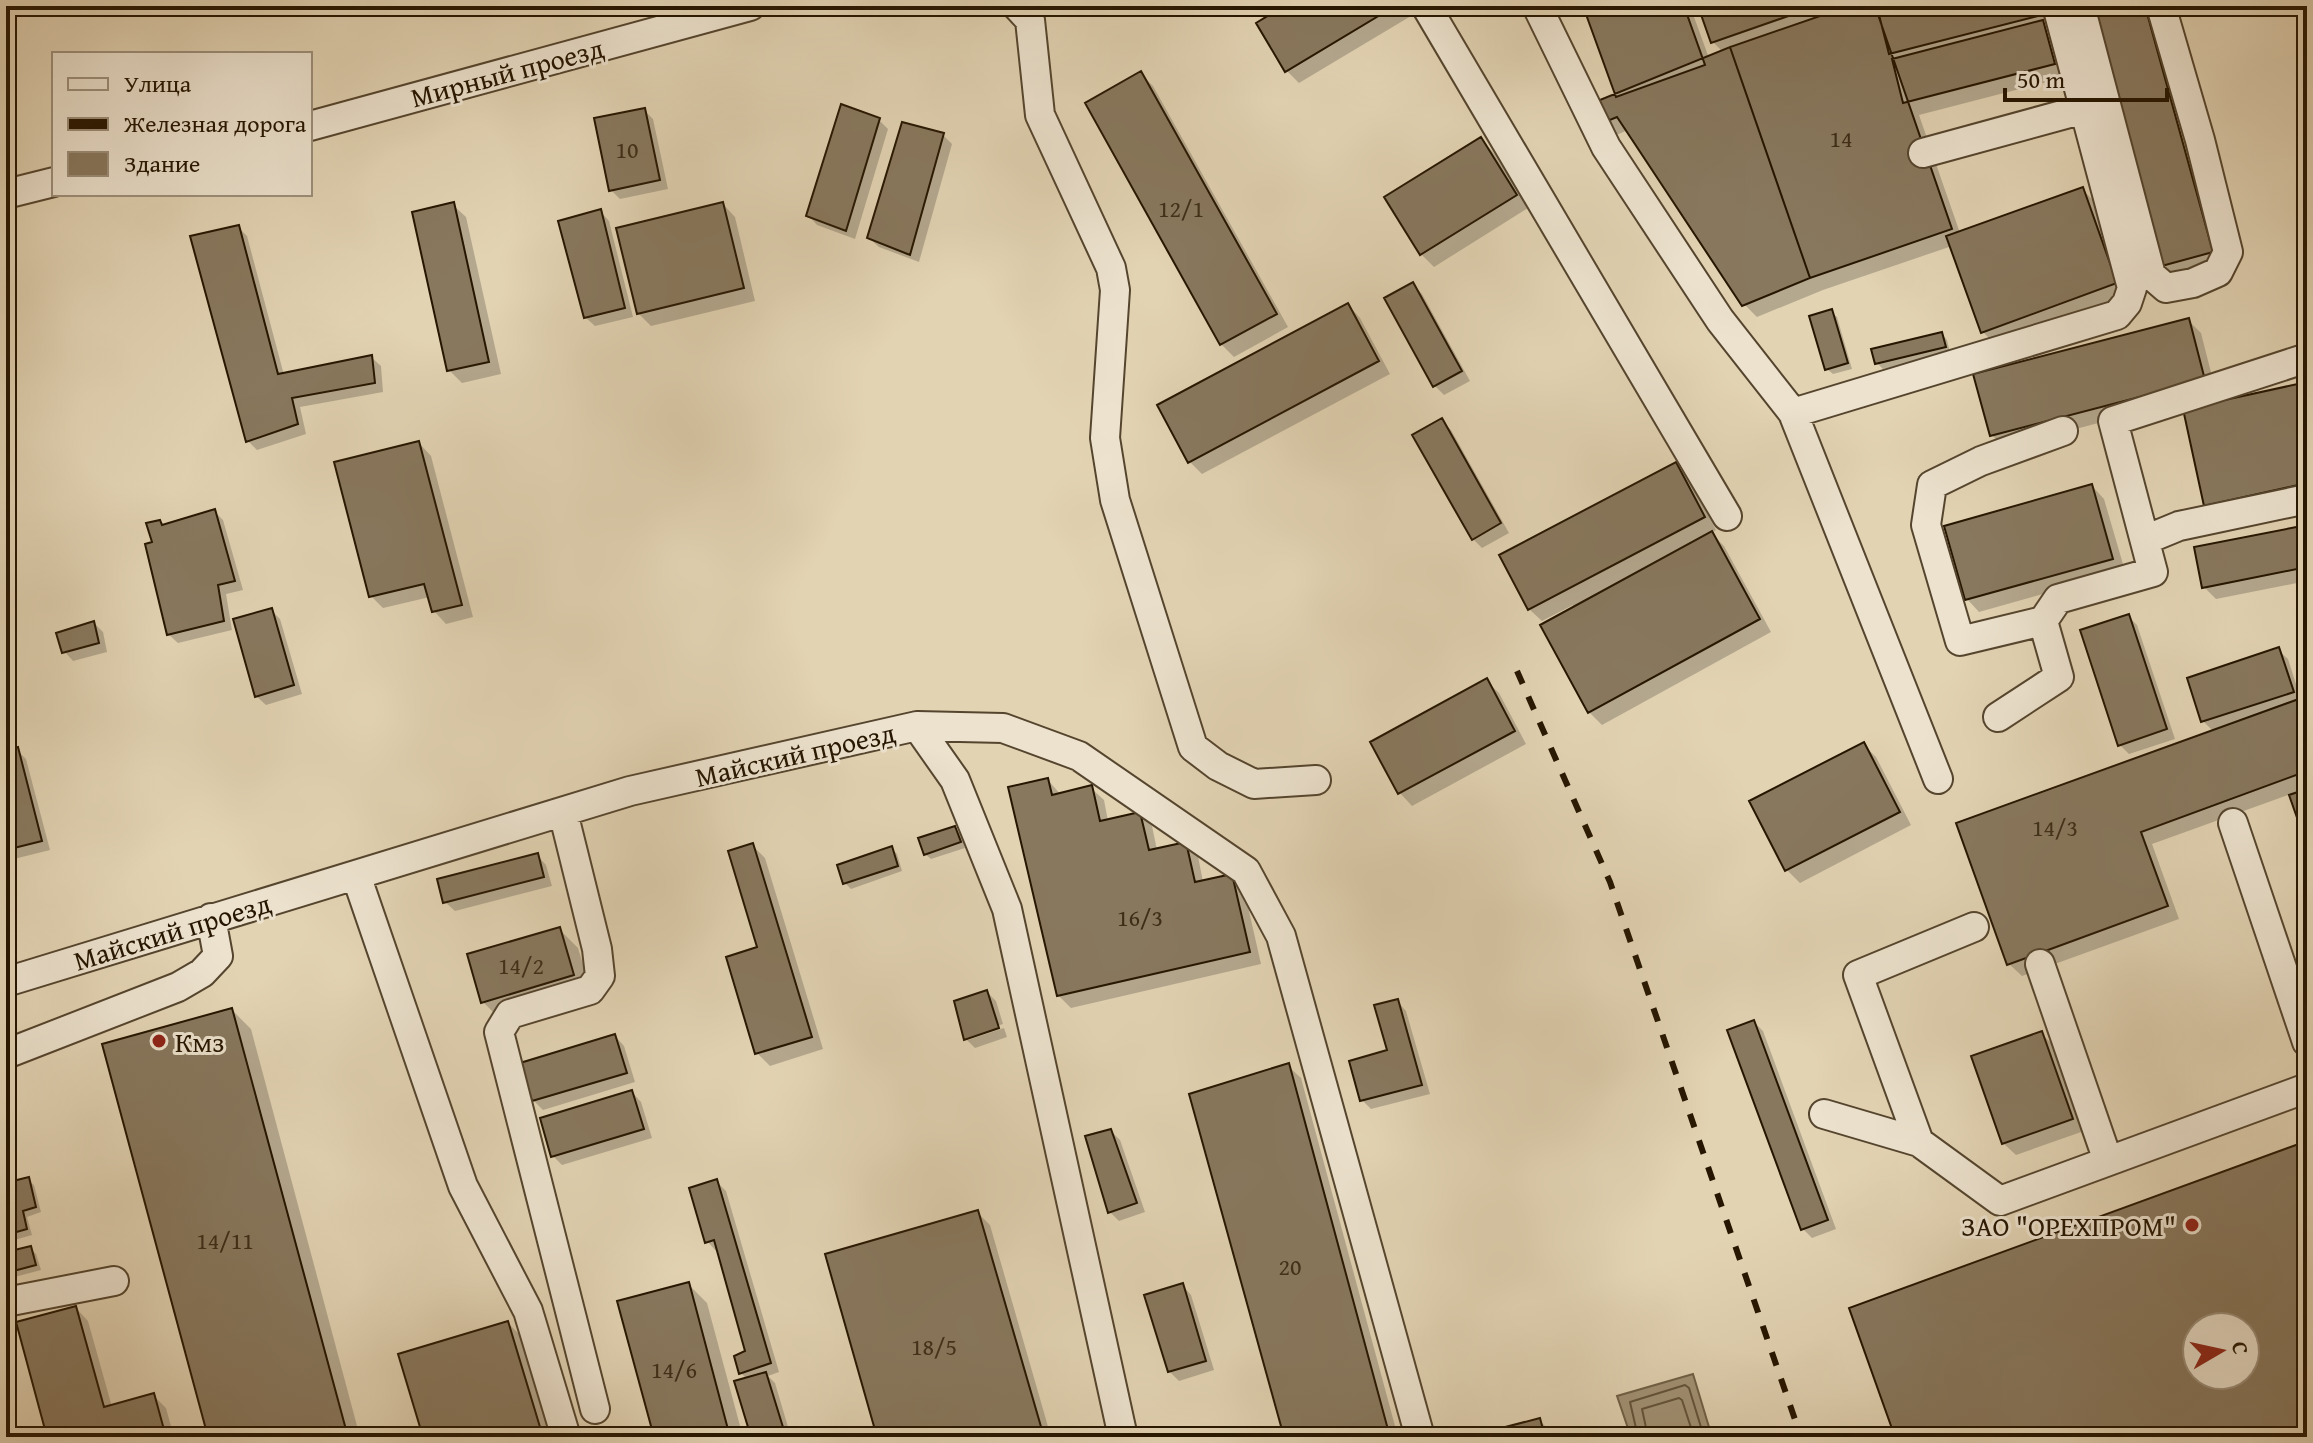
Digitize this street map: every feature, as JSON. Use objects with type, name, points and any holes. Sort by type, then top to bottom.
[{"type":"street","name":"Мирный проезд","points":[[312,125],[750,6]]},
{"type":"street","points":[[1426,6],[1727,516]]},
{"type":"street","points":[[1537,6],[1606,147],[1720,320],[1793,413],[1938,779]]},
{"type":"street","points":[[1793,413],[2117,315],[2127,303],[2132,288],[2057,6]]},
{"type":"street","points":[[2080,6],[2151,275],[2166,288],[2193,283],[2218,272],[2228,252],[2200,140],[2161,6]]},
{"type":"street","points":[[1031,11],[1040,115],[1111,268],[1115,290],[1105,438],[1115,500],[1193,747],[1218,766],[1254,784],[1316,780]]},
{"type":"street","points":[[1923,153],[2084,109]]},
{"type":"street","points":[[6,194],[52,182]]},
{"type":"street","points":[[2063,431],[1981,461],[1932,485],[1926,525],[1960,641],[2043,621],[2058,599],[2153,572],[2113,421],[2307,358]]},
{"type":"street","points":[[2145,540],[2179,526],[2307,499]]},
{"type":"street","points":[[1998,717],[2059,677],[2043,621]]},
{"type":"street","points":[[917,726],[1003,728],[1079,756],[1246,871],[1281,936],[1420,1437]]},
{"type":"street","name":"Майский проезд","points":[[6,982],[630,791],[917,726],[955,780],[1007,909],[1123,1437]]},
{"type":"street","points":[[563,812],[597,949],[600,976],[590,990],[510,1014],[499,1032],[595,1409]]},
{"type":"street","points":[[2233,823],[2307,1042]]},
{"type":"street","points":[[356,875],[463,1186],[528,1311],[566,1437]]},
{"type":"street","points":[[6,1054],[178,987],[202,973],[218,956],[211,918]]},
{"type":"street","points":[[1919,1142],[1858,975],[1974,927]]},
{"type":"street","points":[[2040,964],[2108,1161]]},
{"type":"street","points":[[1824,1114],[1919,1142],[2000,1201],[2307,1088]]},
{"type":"street","points":[[6,1302],[114,1281]]},
{"type":"water","points":[[1693,1374],[1712,1437],[1631,1437],[1617,1396]]},
{"type":"building","points":[[1284,6],[1395,6],[1285,72],[1256,23]]},
{"type":"building","points":[[1583,6],[1684,6],[1705,65],[1616,97]]},
{"type":"building","points":[[1698,6],[1817,6],[1711,43]]},
{"type":"building","points":[[1849,6],[1875,6],[1952,229],[1810,278],[1730,47]]},
{"type":"building","points":[[1896,6],[2040,6],[2042,15],[1889,54],[1878,11]]},
{"type":"building","points":[[2086,6],[2145,6],[2213,252],[2158,267]]},
{"type":"building","points":[[2043,20],[2055,64],[1903,103],[1892,59]]},
{"type":"building","points":[[1730,47],[1810,278],[1742,306],[1617,117],[1600,124],[1590,104]]},
{"type":"building","points":[[1141,71],[1277,314],[1220,345],[1085,103]]},
{"type":"building","points":[[841,104],[880,118],[846,231],[806,216]]},
{"type":"building","points":[[645,108],[660,180],[609,191],[594,118]]},
{"type":"building","points":[[902,122],[944,133],[910,255],[867,238]]},
{"type":"building","points":[[1481,137],[1517,195],[1420,255],[1384,197]]},
{"type":"building","points":[[2083,187],[2117,283],[1981,333],[1946,236]]},
{"type":"building","points":[[454,202],[489,362],[447,371],[412,212]]},
{"type":"building","points":[[723,202],[744,288],[637,314],[616,228]]},
{"type":"building","points":[[601,209],[625,308],[584,318],[558,221]]},
{"type":"building","points":[[239,225],[278,374],[372,355],[375,383],[292,398],[298,424],[246,442],[190,236]]},
{"type":"building","points":[[1413,282],[1462,371],[1433,387],[1384,298]]},
{"type":"building","points":[[1348,303],[1379,361],[1188,463],[1157,405]]},
{"type":"building","points":[[1832,309],[1848,363],[1825,370],[1809,316]]},
{"type":"building","points":[[2189,318],[2205,380],[1990,436],[1973,374]]},
{"type":"building","points":[[1942,332],[1946,347],[1875,364],[1871,349]]},
{"type":"building","points":[[2307,382],[2307,483],[2204,506],[2183,409]]},
{"type":"building","points":[[1442,418],[1501,523],[1472,540],[1412,435]]},
{"type":"building","points":[[419,441],[462,605],[432,612],[424,584],[369,597],[334,462]]},
{"type":"building","points":[[1676,462],[1705,517],[1528,610],[1499,555]]},
{"type":"building","points":[[2092,484],[2113,559],[1965,600],[1944,526]]},
{"type":"building","points":[[215,509],[235,581],[218,585],[224,621],[167,635],[145,544],[152,542],[146,523],[160,520],[162,525]]},
{"type":"building","points":[[2307,525],[2307,567],[2202,588],[2194,547]]},
{"type":"building","points":[[1712,531],[1760,619],[1588,713],[1540,625]]},
{"type":"building","points":[[272,608],[294,685],[255,697],[233,619]]},
{"type":"building","points":[[2129,614],[2167,729],[2118,746],[2080,630]]},
{"type":"building","points":[[94,621],[99,643],[62,653],[56,633]]},
{"type":"building","points":[[2279,647],[2294,692],[2201,722],[2187,678]]},
{"type":"building","points":[[1487,678],[1515,731],[1398,794],[1370,742]]},
{"type":"building","points":[[2307,696],[2307,771],[2141,832],[2168,906],[2007,965],[1956,823]]},
{"type":"building","points":[[1864,742],[1900,812],[1785,871],[1749,801]]},
{"type":"building","points":[[18,747],[42,841],[6,850],[6,750]]},
{"type":"building","points":[[1048,778],[1052,795],[1092,785],[1100,821],[1140,812],[1149,850],[1186,842],[1195,882],[1232,874],[1250,952],[1057,996],[1008,787]]},
{"type":"building","points":[[2307,789],[2307,846],[2289,795]]},
{"type":"building","points":[[955,826],[961,842],[924,855],[918,838]]},
{"type":"building","points":[[753,843],[812,1037],[755,1054],[726,957],[757,947],[728,851]]},
{"type":"building","points":[[892,846],[898,866],[843,884],[837,865]]},
{"type":"building","points":[[538,853],[544,877],[443,903],[437,879]]},
{"type":"building","points":[[560,927],[574,975],[481,1003],[467,954]]},
{"type":"building","points":[[987,990],[999,1028],[964,1040],[954,1001]]},
{"type":"building","points":[[1398,999],[1422,1085],[1360,1101],[1349,1061],[1387,1050],[1374,1005]]},
{"type":"building","points":[[232,1008],[348,1437],[208,1437],[102,1044]]},
{"type":"building","points":[[1754,1020],[1828,1220],[1801,1230],[1727,1030]]},
{"type":"building","points":[[2042,1031],[2073,1119],[2002,1144],[1971,1056]]},
{"type":"building","points":[[615,1034],[627,1073],[532,1101],[520,1063]]},
{"type":"building","points":[[1289,1063],[1390,1437],[1284,1437],[1189,1094]]},
{"type":"building","points":[[632,1090],[644,1129],[551,1157],[540,1118]]},
{"type":"building","points":[[1111,1129],[1137,1203],[1108,1213],[1085,1136]]},
{"type":"building","name":"ЗАО \"ОРЕХПРОМ\"","points":[[2307,1141],[2307,1437],[1895,1437],[1849,1308]]},
{"type":"building","points":[[29,1177],[36,1207],[23,1211],[27,1229],[6,1235],[6,1191],[12,1190],[9,1182]]},
{"type":"building","points":[[717,1179],[771,1363],[739,1374],[734,1356],[745,1351],[714,1240],[705,1243],[689,1188]]},
{"type":"building","points":[[978,1210],[1044,1437],[877,1437],[825,1254]]},
{"type":"building","points":[[31,1246],[36,1265],[6,1273],[6,1252]]},
{"type":"building","points":[[689,1282],[730,1437],[654,1437],[617,1301]]},
{"type":"building","points":[[1183,1283],[1206,1361],[1168,1372],[1144,1295]]},
{"type":"building","points":[[76,1306],[104,1407],[154,1393],[166,1437],[47,1437],[16,1322]]},
{"type":"building","points":[[508,1321],[543,1437],[423,1437],[398,1354]]},
{"type":"building","points":[[766,1372],[786,1437],[751,1437],[734,1381]]},
{"type":"building","points":[[1540,1418],[1545,1437],[1492,1437],[1490,1431]]},
{"type":"railway","points":[[1517,671],[1610,882],[1801,1437]]},
{"type":"place","name":"Кмз","points":[[159,1041]]},
{"type":"place","name":"ЗАО \"ОРЕХПРОМ\"","points":[[2192,1225]]}]
